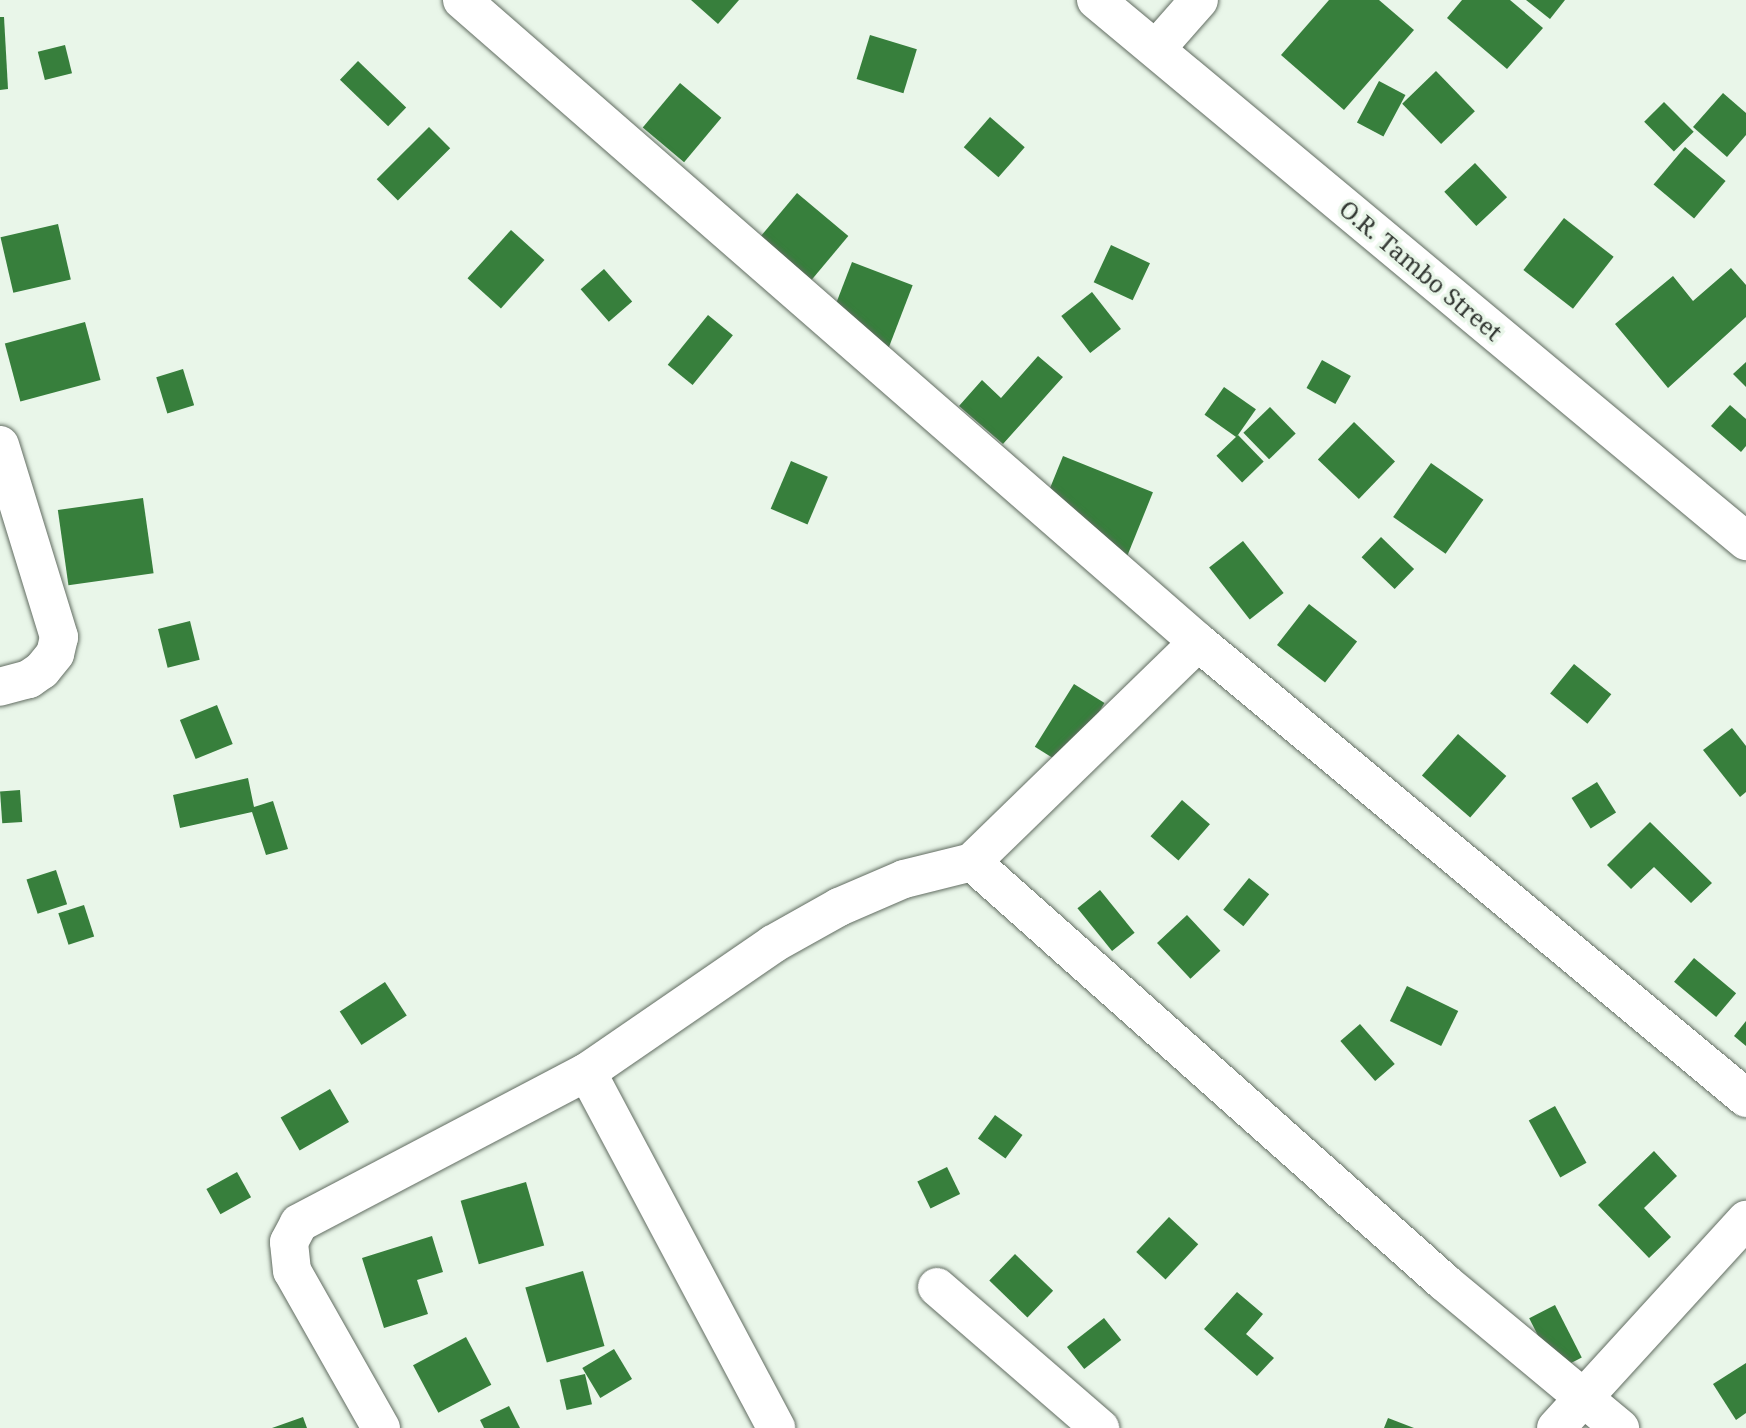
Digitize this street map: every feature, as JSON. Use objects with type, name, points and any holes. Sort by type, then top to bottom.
[{"type":"street","points":[[462,0],[1198,642],[1746,1098]]},
{"type":"street","name":"O.R. Tambo Street","points":[[1096,0],[1746,541]]},
{"type":"street","points":[[1156,49],[1199,0]]},
{"type":"street","points":[[0,445],[59,637],[55,654],[42,670],[29,679],[0,687]]},
{"type":"street","points":[[381,1428],[292,1271],[288,1256],[291,1232],[312,1214],[587,1073],[773,944],[838,907],[904,879],[972,862],[1198,642]]},
{"type":"street","points":[[972,862],[1444,1282],[1620,1428]]},
{"type":"street","points":[[587,1073],[776,1428]]},
{"type":"street","points":[[1556,1428],[1746,1220]]},
{"type":"street","points":[[937,1287],[1100,1428]]},
{"type":"building","points":[[691,0],[739,0],[718,24]]},
{"type":"building","points":[[1329,0],[1379,0],[1414,30],[1344,110],[1281,55]]},
{"type":"building","points":[[1462,0],[1510,0],[1543,28],[1507,69],[1447,18]]},
{"type":"building","points":[[1526,0],[1565,0],[1550,19]]},
{"type":"building","points":[[0,17],[4,17],[8,89],[0,90]]},
{"type":"building","points":[[870,35],[917,49],[903,93],[857,79]]},
{"type":"building","points":[[65,45],[72,73],[45,80],[38,52]]},
{"type":"building","points":[[358,61],[406,108],[388,126],[340,80]]},
{"type":"building","points":[[1436,71],[1475,111],[1441,144],[1402,104]]},
{"type":"building","points":[[1379,81],[1405,95],[1383,137],[1357,122]]},
{"type":"building","points":[[680,83],[721,118],[684,162],[643,127]]},
{"type":"building","points":[[1723,93],[1746,113],[1746,135],[1727,157],[1693,127]]},
{"type":"building","points":[[1664,102],[1694,132],[1674,151],[1644,122]]},
{"type":"building","points":[[990,117],[1025,147],[998,177],[964,147]]},
{"type":"building","points":[[429,127],[450,148],[398,201],[377,179]]},
{"type":"building","points":[[1685,147],[1726,181],[1694,219],[1654,185]]},
{"type":"building","points":[[1475,163],[1507,197],[1476,226],[1444,192]]},
{"type":"building","points":[[797,193],[848,236],[812,280],[760,237]]},
{"type":"building","points":[[1564,218],[1614,257],[1573,309],[1523,270]]},
{"type":"building","points":[[58,224],[71,280],[13,293],[1,237]]},
{"type":"building","points":[[511,230],[544,260],[501,308],[468,278]]},
{"type":"building","points":[[1111,245],[1150,263],[1133,300],[1094,282]]},
{"type":"building","points":[[852,262],[913,285],[887,352],[827,328]]},
{"type":"building","points":[[1731,268],[1746,285],[1746,317],[1668,388],[1615,324],[1673,276],[1693,301]]},
{"type":"building","points":[[604,269],[632,301],[609,322],[581,289]]},
{"type":"building","points":[[1092,292],[1121,329],[1090,353],[1061,316]]},
{"type":"building","points":[[708,315],[733,335],[693,385],[668,365]]},
{"type":"building","points":[[85,322],[101,380],[20,401],[5,343]]},
{"type":"building","points":[[1038,356],[1063,377],[1003,444],[959,406],[982,380],[1001,398]]},
{"type":"building","points":[[1322,360],[1351,376],[1335,404],[1306,388]]},
{"type":"building","points":[[1746,362],[1746,387],[1733,374]]},
{"type":"building","points":[[183,369],[194,405],[167,414],[156,377]]},
{"type":"building","points":[[1224,387],[1256,409],[1236,437],[1204,415]]},
{"type":"building","points":[[1730,405],[1746,419],[1746,446],[1741,452],[1711,426]]},
{"type":"building","points":[[1270,407],[1296,434],[1269,459],[1243,433]]},
{"type":"building","points":[[1354,422],[1395,462],[1359,499],[1318,459]]},
{"type":"building","points":[[1238,435],[1264,462],[1242,482],[1216,456]]},
{"type":"building","points":[[1063,456],[1153,492],[1126,560],[1036,524]]},
{"type":"building","points":[[791,461],[828,477],[808,524],[771,509]]},
{"type":"building","points":[[1431,463],[1483,500],[1446,554],[1393,517]]},
{"type":"building","points":[[143,498],[154,573],[68,585],[58,510]]},
{"type":"building","points":[[1381,537],[1414,569],[1395,589],[1362,557]]},
{"type":"building","points":[[1243,541],[1284,593],[1250,619],[1209,567]]},
{"type":"building","points":[[1309,604],[1357,642],[1325,683],[1277,645]]},
{"type":"building","points":[[190,621],[200,660],[168,668],[158,629]]},
{"type":"building","points":[[1574,664],[1611,694],[1587,724],[1550,694]]},
{"type":"building","points":[[1074,684],[1105,703],[1065,766],[1035,747]]},
{"type":"building","points":[[217,705],[233,744],[196,759],[180,720]]},
{"type":"building","points":[[1732,728],[1746,746],[1746,792],[1740,797],[1703,750]]},
{"type":"building","points":[[1458,734],[1506,776],[1470,817],[1422,776]]},
{"type":"building","points":[[248,778],[254,807],[273,801],[288,849],[266,855],[252,812],[180,828],[173,795]]},
{"type":"building","points":[[1597,782],[1616,813],[1591,828],[1572,798]]},
{"type":"building","points":[[20,790],[22,822],[2,823],[0,791]]},
{"type":"building","points":[[1182,800],[1210,824],[1178,861],[1151,836]]},
{"type":"building","points":[[1650,822],[1712,883],[1691,903],[1654,867],[1631,889],[1607,865]]},
{"type":"building","points":[[56,870],[67,904],[38,914],[27,880]]},
{"type":"building","points":[[1249,878],[1269,894],[1243,926],[1223,910]]},
{"type":"building","points":[[1100,890],[1135,933],[1112,951],[1077,908]]},
{"type":"building","points":[[84,905],[94,936],[69,945],[58,913]]},
{"type":"building","points":[[1187,915],[1220,951],[1190,979],[1157,943]]},
{"type":"building","points":[[1694,958],[1736,993],[1716,1017],[1674,982]]},
{"type":"building","points":[[385,982],[407,1016],[361,1045],[340,1011]]},
{"type":"building","points":[[1407,986],[1458,1011],[1441,1046],[1390,1021]]},
{"type":"building","points":[[1746,1021],[1746,1046],[1734,1036]]},
{"type":"building","points":[[1360,1024],[1395,1064],[1375,1081],[1340,1041]]},
{"type":"building","points":[[330,1089],[349,1122],[300,1150],[281,1118]]},
{"type":"building","points":[[1555,1106],[1587,1163],[1560,1177],[1529,1121]]},
{"type":"building","points":[[995,1115],[1023,1135],[1005,1158],[978,1138]]},
{"type":"building","points":[[1654,1151],[1677,1176],[1644,1208],[1671,1237],[1649,1258],[1598,1205]]},
{"type":"building","points":[[947,1167],[960,1194],[930,1208],[917,1181]]},
{"type":"building","points":[[237,1172],[251,1197],[220,1214],[206,1189]]},
{"type":"building","points":[[526,1182],[544,1245],[479,1264],[461,1201]]},
{"type":"building","points":[[1169,1217],[1198,1244],[1166,1279],[1136,1252]]},
{"type":"building","points":[[432,1236],[443,1272],[417,1280],[428,1314],[384,1328],[362,1258]]},
{"type":"building","points":[[1015,1254],[1053,1291],[1027,1317],[989,1281]]},
{"type":"building","points":[[583,1271],[604,1346],[547,1363],[525,1288]]},
{"type":"building","points":[[1237,1292],[1263,1314],[1246,1334],[1274,1358],[1257,1376],[1204,1329]]},
{"type":"building","points":[[1555,1305],[1582,1358],[1556,1371],[1529,1318]]},
{"type":"building","points":[[1104,1318],[1121,1340],[1084,1369],[1067,1347]]},
{"type":"building","points":[[466,1337],[491,1385],[438,1413],[413,1365]]},
{"type":"building","points":[[614,1349],[632,1379],[600,1398],[582,1368]]},
{"type":"building","points":[[1746,1363],[1746,1413],[1736,1420],[1713,1384]]},
{"type":"building","points":[[585,1374],[592,1404],[567,1410],[560,1380]]},
{"type":"building","points":[[509,1406],[520,1428],[484,1428],[480,1420]]},
{"type":"building","points":[[303,1417],[307,1428],[272,1428]]},
{"type":"building","points":[[1388,1418],[1414,1428],[1384,1428]]}]
